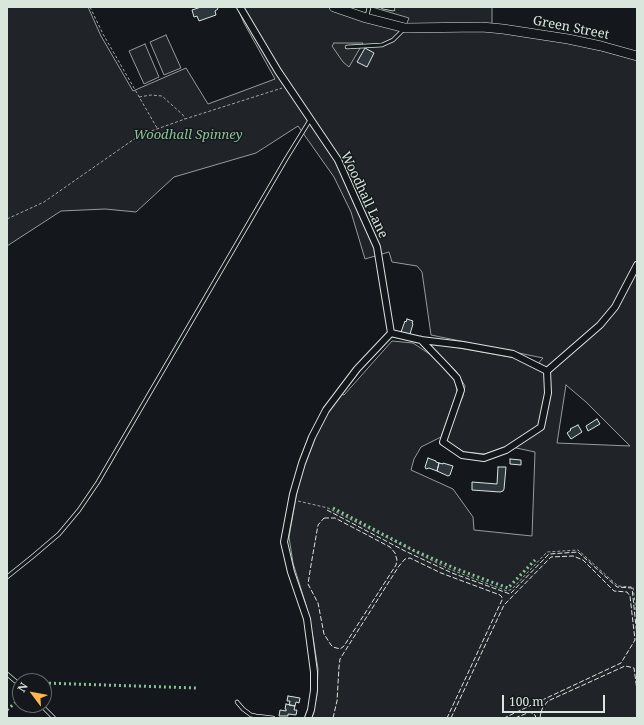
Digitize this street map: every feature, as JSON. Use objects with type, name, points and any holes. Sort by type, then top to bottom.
[{"type":"main road","name":"Green Street","points":[[334,7],[366,18],[405,28],[482,26],[568,39],[637,56]]},
{"type":"street","name":"Woodhall Lane","points":[[240,7],[274,65],[338,160],[377,247],[391,333]]},
{"type":"street","points":[[547,371],[600,324],[615,307],[637,265]]},
{"type":"street","points":[[308,718],[311,710],[314,690],[314,672],[307,619],[291,572],[284,542],[292,499],[302,462],[312,437],[326,410],[357,368],[391,333],[421,340],[463,345],[514,354],[547,371]]},
{"type":"street","points":[[421,340],[457,378],[461,390],[443,442],[462,455],[484,458],[506,450],[541,427],[548,393],[547,371]]},
{"type":"lane","points":[[366,18],[369,7]]},
{"type":"lane","points":[[383,7],[393,9]]},
{"type":"lane","points":[[347,47],[382,46],[393,40],[405,28]]},
{"type":"lane","points":[[7,577],[58,534],[79,510],[98,482],[310,120]]},
{"type":"lane","points":[[237,702],[251,715],[273,718]]},
{"type":"path","points":[[90,7],[102,34],[157,129]]},
{"type":"path","points":[[7,219],[44,202],[140,135],[288,86]]},
{"type":"path","points":[[138,97],[151,95],[162,96],[183,115],[185,120]]},
{"type":"path","points":[[292,499],[328,508],[449,569],[507,591],[512,589],[547,552],[578,550],[618,586],[633,587],[637,618]]},
{"type":"green space","name":"Woodhall Spinney","points":[[7,7],[88,7],[101,36],[133,91],[186,68],[208,104],[275,79],[244,23],[238,9],[240,7],[327,7],[400,29],[481,29],[585,46],[637,60],[637,718],[312,718],[317,695],[318,669],[306,605],[293,563],[289,537],[300,478],[314,439],[326,415],[341,394],[344,395],[392,341],[413,343],[434,357],[455,379],[457,392],[441,437],[421,447],[414,459],[411,470],[453,489],[473,517],[474,530],[532,536],[535,452],[507,446],[485,454],[464,452],[445,440],[463,396],[465,386],[456,371],[425,342],[516,358],[535,367],[543,358],[431,335],[422,272],[417,266],[392,262],[389,252],[365,259],[351,212],[334,177],[298,126],[256,153],[174,177],[136,212],[105,209],[61,211],[7,246]],"holes":[[[566,385],[586,402],[630,446],[557,443]]]},
{"type":"green space","points":[[372,7],[492,7],[492,28],[405,28],[409,18]]},
{"type":"green space","points":[[166,35],[181,68],[164,75],[150,42]]},
{"type":"green space","points":[[145,44],[159,77],[144,84],[129,51]]},
{"type":"shaded area","points":[[334,43],[363,43],[349,67],[343,62],[332,46]]},
{"type":"building","points":[[201,7],[217,7],[218,9],[215,11],[216,15],[199,21],[197,16],[194,17],[192,10]]},
{"type":"building","points":[[365,48],[374,53],[367,67],[357,62]]},
{"type":"building","points":[[407,319],[413,321],[410,334],[401,332]]},
{"type":"building","points":[[597,419],[600,424],[588,431],[586,426]]},
{"type":"building","points":[[578,425],[582,432],[571,439],[567,433],[571,430],[570,429]]},
{"type":"building","points":[[428,458],[439,463],[437,471],[429,468],[426,469],[425,467]]},
{"type":"building","points":[[510,459],[521,460],[521,465],[510,464]]},
{"type":"building","points":[[439,463],[453,466],[450,475],[448,476],[437,471]]},
{"type":"building","points":[[498,467],[506,467],[503,491],[472,490],[472,482],[497,484]]},
{"type":"building","points":[[288,696],[300,698],[299,703],[296,702],[295,706],[289,705],[290,701],[287,701]]},
{"type":"building","points":[[286,704],[295,706],[294,710],[297,710],[296,715],[288,714],[288,716],[279,716],[280,710],[286,711]]},
{"type":"hedge","points":[[333,508],[413,550],[454,568],[508,588],[535,560]]},
{"type":"hedge","points":[[52,683],[196,688]]},
{"type":"hedge","points":[[7,710],[12,706]]},
{"type":"fence","points":[[327,510],[405,551],[452,573],[510,594],[549,554],[578,552],[617,587],[632,588],[637,636]]},
{"type":"fence","points":[[324,518],[335,518],[390,547],[395,553],[397,560],[396,565],[344,646],[340,649],[333,647],[324,634],[318,603],[308,584],[318,525],[324,518]]},
{"type":"fence","points":[[451,718],[504,605],[551,557],[573,556],[583,560],[614,591],[627,592],[630,596],[635,640],[621,663],[504,718]]},
{"type":"fence","points":[[333,718],[337,701],[340,659],[399,566],[405,559],[410,558],[441,573],[502,597],[502,600],[447,718]]},
{"type":"fence","points":[[540,718],[543,707],[548,701],[625,666],[634,668],[637,690]]},
{"type":"fence","points":[[515,718],[530,712],[535,715],[536,718]]}]
